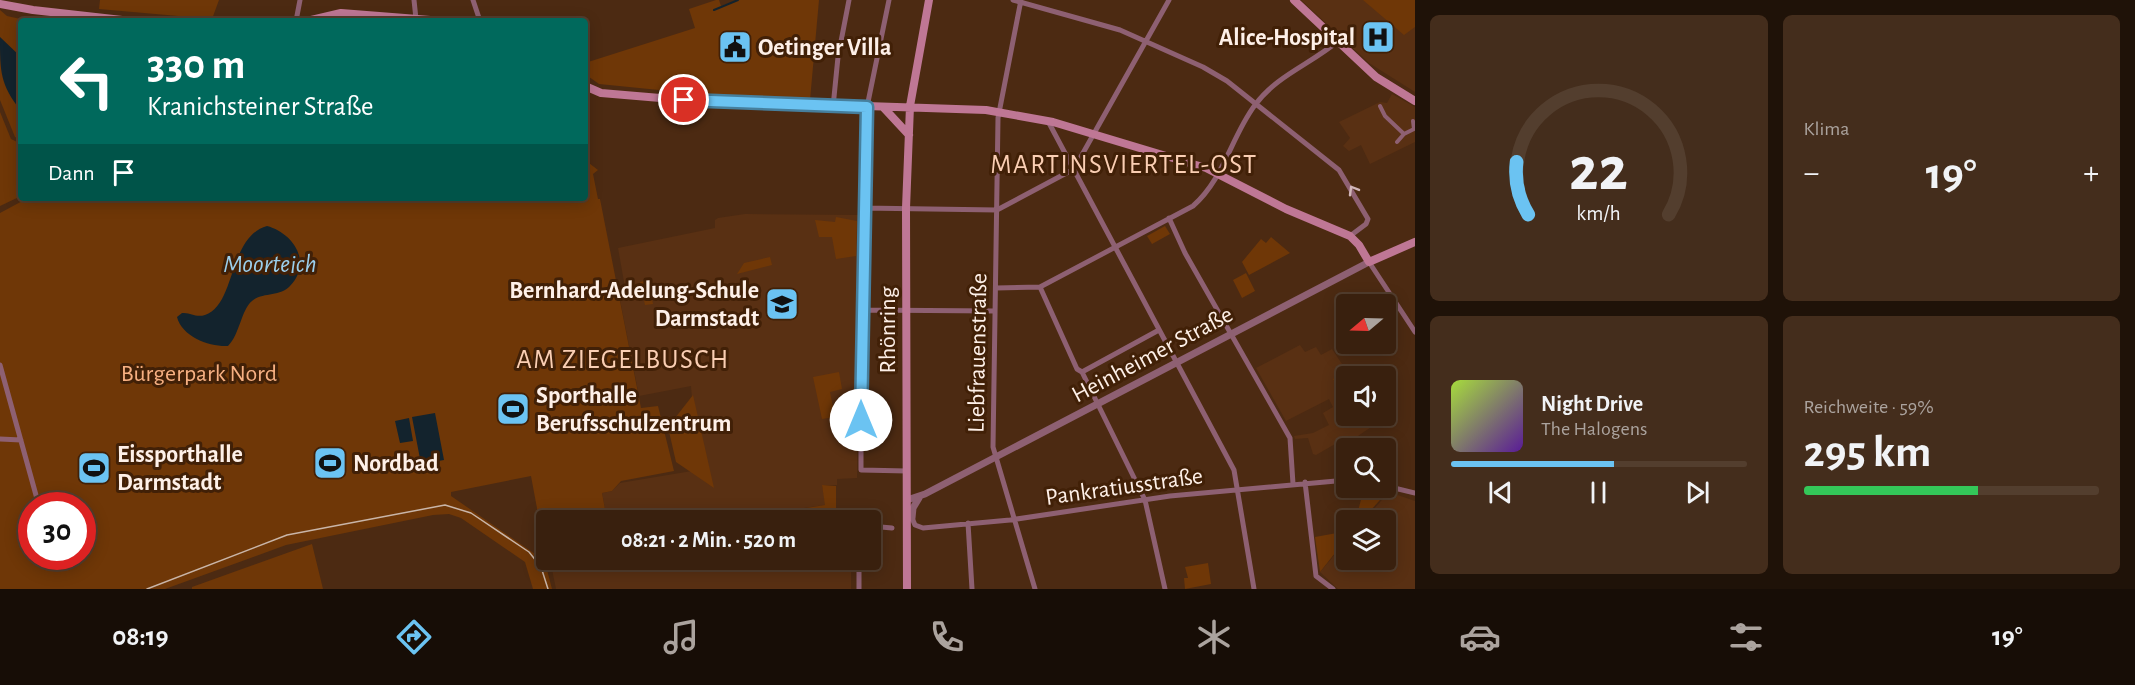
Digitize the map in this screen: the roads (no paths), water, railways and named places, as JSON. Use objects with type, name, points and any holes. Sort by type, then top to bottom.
[{"type":"main road","name":"Rhönring","points":[[907,589],[906,208],[910,106],[929,0]]},
{"type":"main road","points":[[1294,0],[1368,69],[1415,99]]},
{"type":"main road","points":[[0,4],[104,18]]},
{"type":"main road","points":[[320,18],[341,13],[404,18]]},
{"type":"main road","points":[[588,88],[593,91],[635,97],[833,107],[910,106],[998,112],[1049,123],[1183,159],[1286,209],[1350,236],[1359,245],[1369,262]]},
{"type":"main road","points":[[883,107],[909,135]]},
{"type":"main road","name":"Heinheimer Straße","points":[[1369,262],[1415,242]]},
{"type":"main road","points":[[907,567],[912,562],[912,518]]},
{"type":"street","points":[[297,18],[300,0]]},
{"type":"street","points":[[414,0],[416,18]]},
{"type":"street","points":[[473,0],[479,18]]},
{"type":"street","points":[[833,107],[839,47],[849,0]]},
{"type":"street","points":[[889,0],[867,107],[861,310],[861,471],[907,471]]},
{"type":"street","points":[[1013,0],[1146,39],[1211,71],[1339,170],[1347,179],[1368,219],[1366,224],[1350,236]]},
{"type":"street","points":[[863,208],[997,210],[1074,169],[1169,0]]},
{"type":"street","name":"Liebfrauenstraße","points":[[1021,1],[998,112],[995,457],[1035,589]]},
{"type":"street","points":[[996,288],[1040,287],[1169,218],[1201,198],[1219,175],[1233,140],[1255,104],[1295,68],[1338,41]]},
{"type":"street","points":[[1380,106],[1384,116],[1404,134]]},
{"type":"street","points":[[1397,142],[1404,134],[1415,129],[1413,121]]},
{"type":"street","points":[[1049,123],[1234,470],[1254,589]]},
{"type":"street","points":[[1169,218],[1185,253],[1290,438],[1293,483]]},
{"type":"street","points":[[1369,262],[1415,332]]},
{"type":"street","name":"Heinheimer Straße","points":[[907,500],[921,496],[1098,405],[1174,360],[1233,334],[1369,262]]},
{"type":"street","points":[[1040,287],[1077,369],[1082,372],[1145,500],[1165,589]]},
{"type":"street","points":[[861,310],[995,311]]},
{"type":"street","points":[[1082,372],[1159,330]]},
{"type":"street","points":[[0,364],[35,492]]},
{"type":"street","points":[[0,439],[21,440]]},
{"type":"street","name":"Pankratiusstraße","points":[[912,518],[915,525],[923,528],[1013,520],[1237,489],[1336,481]]},
{"type":"street","points":[[1305,482],[1316,576],[1333,589]]},
{"type":"street","points":[[1396,489],[1415,494]]},
{"type":"street","points":[[912,518],[913,508],[921,496]]},
{"type":"street","points":[[968,523],[972,589]]},
{"type":"street","points":[[881,527],[892,528]]},
{"type":"street","points":[[859,570],[859,589]]},
{"type":"water","points":[[0,37],[18,54],[18,106],[5,85],[0,60]]},
{"type":"water","name":"Moorteich","points":[[267,226],[285,235],[297,250],[300,267],[297,277],[286,289],[256,298],[248,305],[228,346],[205,343],[191,335],[180,324],[177,317],[182,313],[205,315],[215,309],[228,285],[245,243],[254,233]]},
{"type":"water","points":[[435,413],[444,460],[421,464],[412,417]]},
{"type":"water","points":[[409,418],[413,441],[400,443],[395,421]]},
{"type":"waterway","points":[[714,10],[738,0]]},
{"type":"tram line","points":[[147,589],[287,535],[445,505],[471,513],[529,552],[541,567],[548,589]]},
{"type":"place","name":"Alice-Hospital","points":[[1378,37]]},
{"type":"place","name":"Oetinger Villa","points":[[735,47]]},
{"type":"place","name":"Bernhard-Adelung-Schule Darmstadt","points":[[782,304]]},
{"type":"place","name":"Sporthalle Berufsschulzentrum","points":[[513,409]]},
{"type":"place","name":"Nordbad","points":[[330,463]]},
{"type":"place","name":"Eissporthalle Darmstadt","points":[[94,468]]},
{"type":"district","name":"MARTINSVIERTEL-OST","points":[[1124,164]]},
{"type":"district","name":"AM ZIEGELBUSCH","points":[[623,359]]},
{"type":"park label","name":"Bürgerpark Nord","points":[[199,373]]}]
